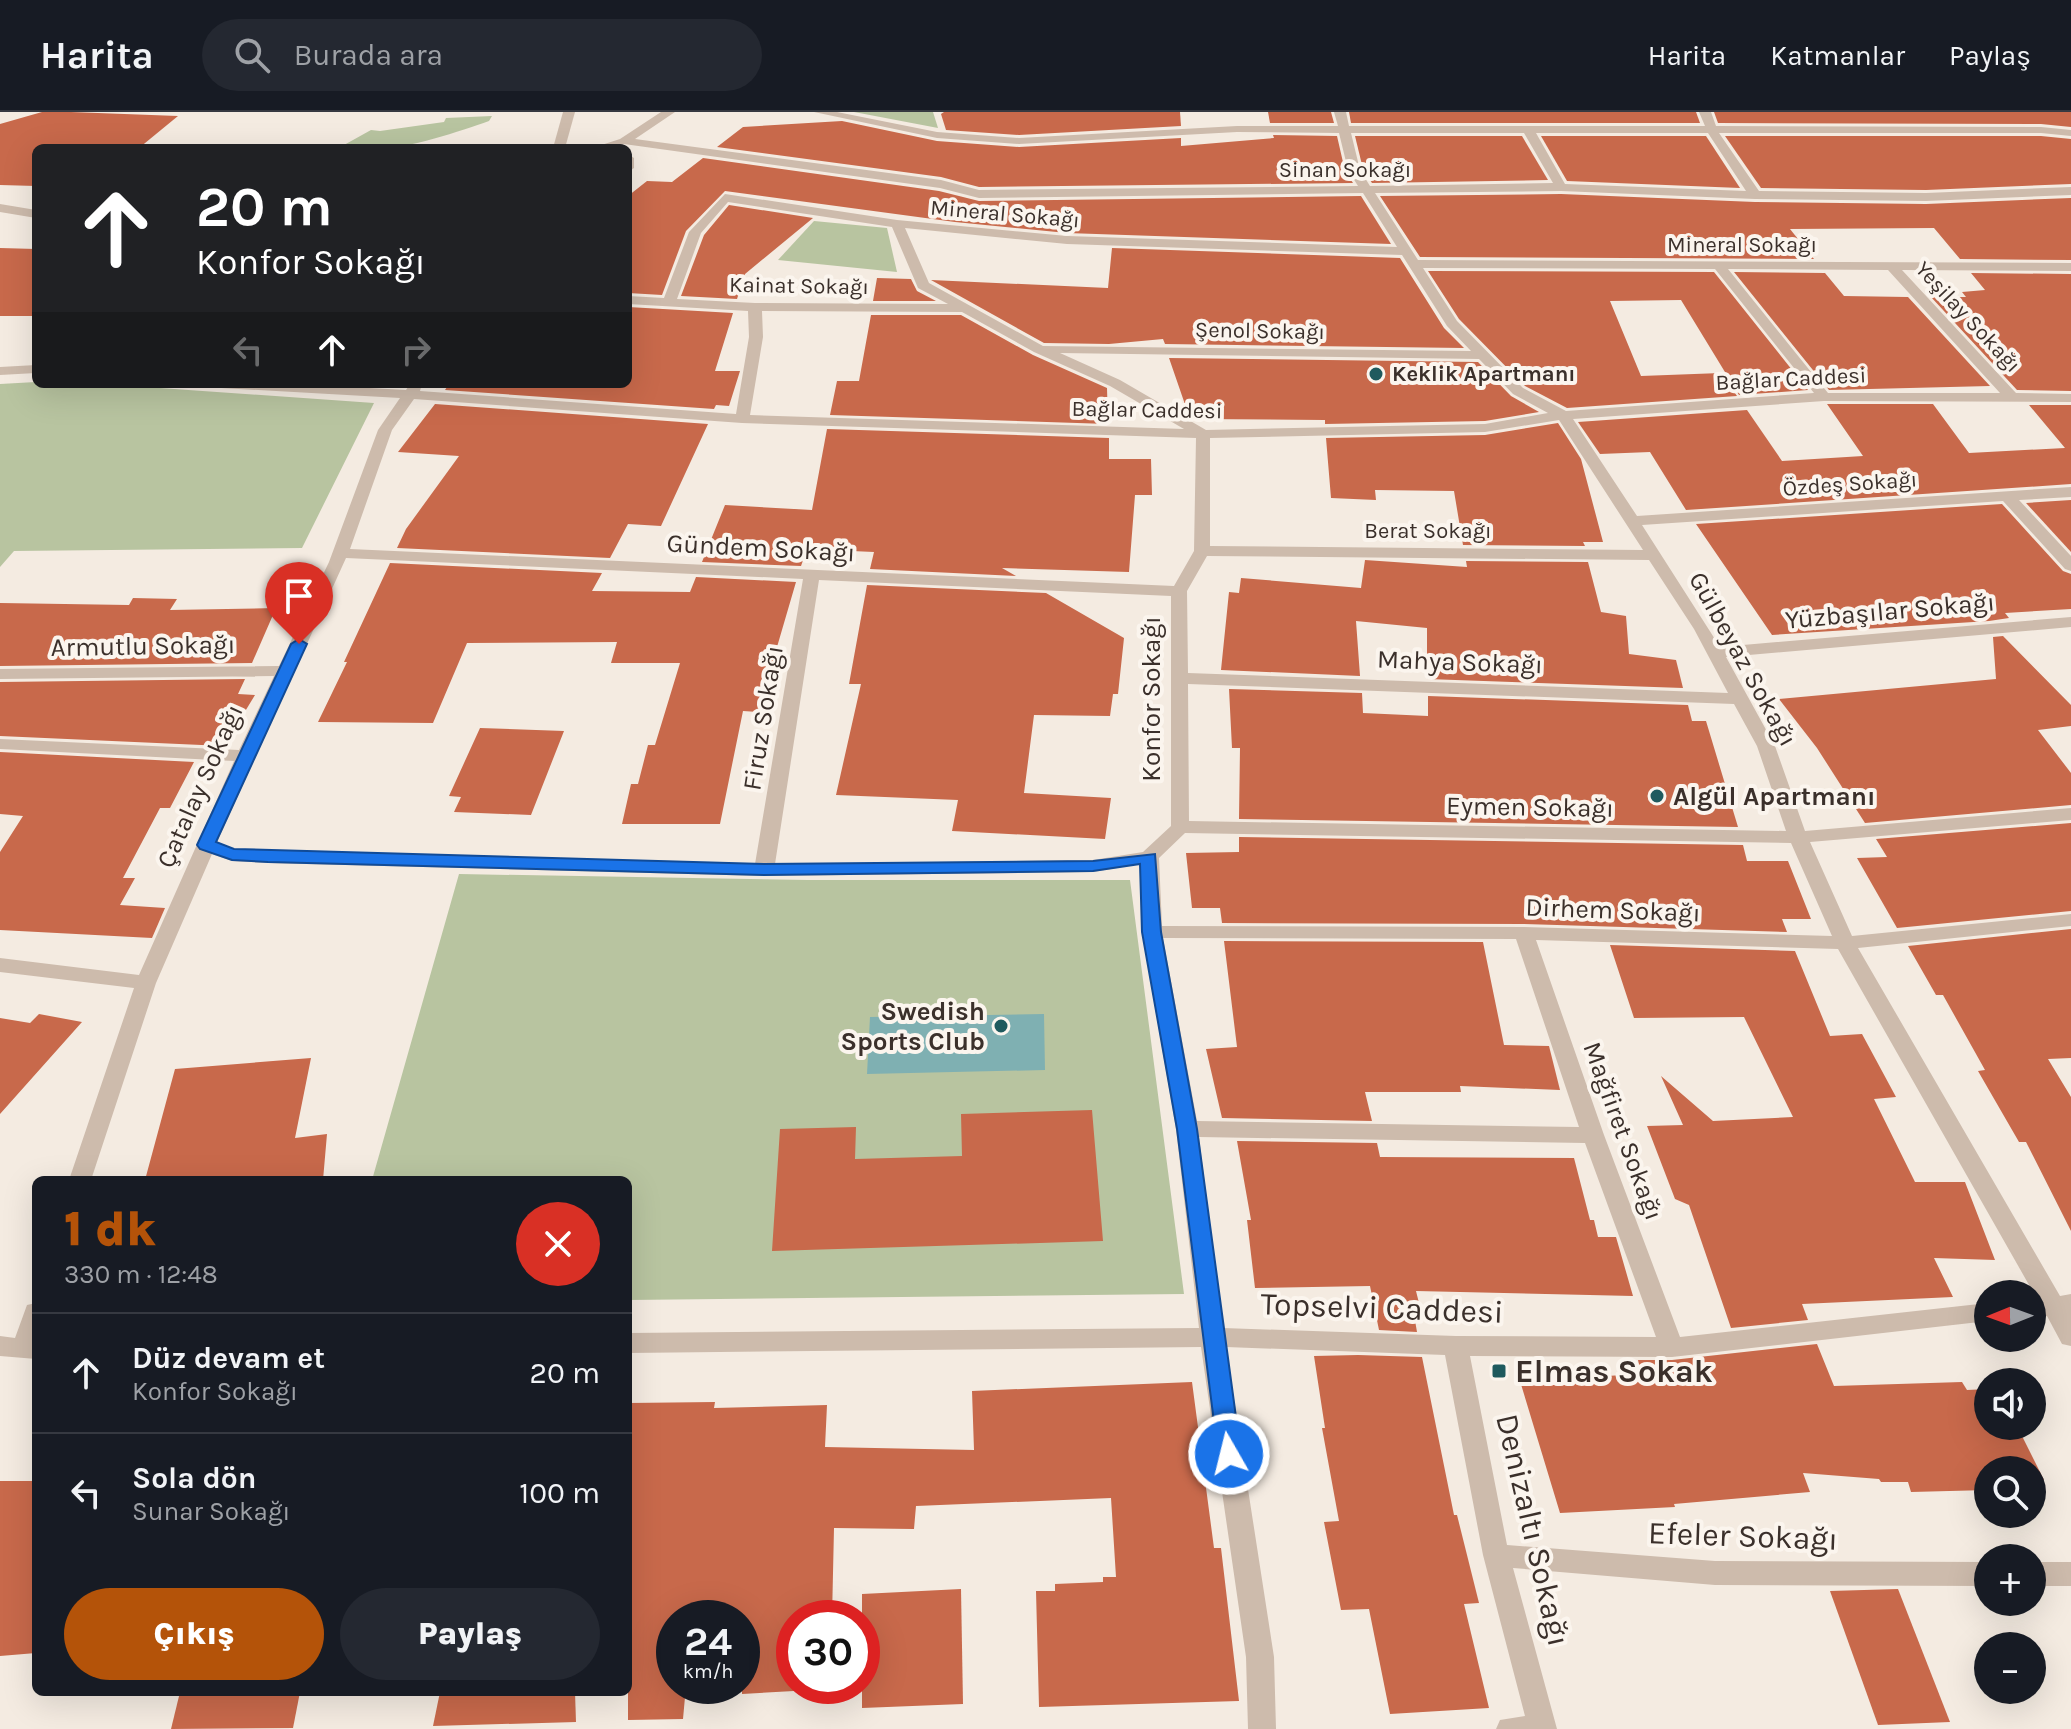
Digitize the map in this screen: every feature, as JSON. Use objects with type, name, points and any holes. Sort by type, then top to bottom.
[{"type":"street","points":[[560,144],[569,112]]},
{"type":"street","points":[[625,144],[669,112]]},
{"type":"street","points":[[820,112],[937,135],[1019,141],[1342,121],[1528,129],[1713,132],[2041,130],[2071,133]]},
{"type":"street","points":[[1705,112],[1713,132],[1755,195]]},
{"type":"street","name":"Gülbeyaz Sokağı","points":[[1342,121],[1354,170],[1452,323],[1518,391],[1564,416],[1702,629],[1766,746],[1798,837],[1845,943],[2071,1337]]},
{"type":"street","points":[[1528,129],[1561,187]]},
{"type":"street","name":"Sinan Sokağı","points":[[632,145],[941,184],[979,194],[1103,190],[1561,187],[1755,195],[1926,197],[2071,191]]},
{"type":"street","name":"Mineral Sokağı","points":[[669,303],[695,232],[725,198],[897,224],[1067,240],[1408,258],[1718,265],[2071,267]]},
{"type":"street","points":[[0,208],[32,213]]},
{"type":"street","points":[[897,224],[923,285],[1039,349],[1115,383],[1203,434]]},
{"type":"street","points":[[1718,265],[1824,397]]},
{"type":"street","name":"Yeşilay Sokağı","points":[[1891,266],[2012,398]]},
{"type":"street","name":"Kainat Sokağı","points":[[632,300],[755,307],[969,308]]},
{"type":"street","points":[[742,419],[756,337],[755,307]]},
{"type":"street","name":"Şenol Sokağı","points":[[1039,349],[1481,355]]},
{"type":"street","points":[[0,371],[28,370]]},
{"type":"street","name":"Bağlar Caddesi","points":[[349,388],[413,390],[742,419],[1203,434],[1485,428],[1564,416],[1824,397],[2071,398]]},
{"type":"street","name":"Çatalay Sokağı","points":[[81,1176],[146,983],[245,756],[340,553],[385,430],[413,390]]},
{"type":"street","name":"Konfor Sokağı","points":[[1180,827],[1179,591],[1202,551],[1203,434]]},
{"type":"street","name":"Özdeş Sokağı","points":[[1632,521],[2071,492]]},
{"type":"street","points":[[2007,496],[2071,566]]},
{"type":"street","points":[[2052,547],[2071,546]]},
{"type":"street","name":"Berat Sokağı","points":[[1202,551],[1652,555]]},
{"type":"street","name":"Gündem Sokağı","points":[[340,553],[1179,591]]},
{"type":"street","name":"Firuz Sokağı","points":[[764,870],[812,575]]},
{"type":"street","name":"Yüzbaşılar Sokağı","points":[[1713,653],[2071,622]]},
{"type":"street","name":"Armutlu Sokağı","points":[[0,674],[286,671]]},
{"type":"street","name":"Mahya Sokağı","points":[[1179,678],[1740,699]]},
{"type":"street","points":[[0,744],[245,756]]},
{"type":"street","name":"Eymen Sokağı","points":[[1180,827],[1798,837],[2071,814]]},
{"type":"street","points":[[206,845],[232,855],[268,857],[764,870],[1093,866],[1149,857],[1180,827]]},
{"type":"street","points":[[1149,857],[1152,932],[1187,1129],[1212,1337],[1260,1657],[1262,1729]]},
{"type":"street","name":"Dirhem Sokağı","points":[[1152,932],[1524,933],[1845,943],[2071,920]]},
{"type":"street","name":"Mağfiret Sokağı","points":[[1524,933],[1593,1135],[1672,1347]]},
{"type":"street","points":[[0,965],[146,983]]},
{"type":"street","points":[[1187,1129],[1593,1135]]},
{"type":"street","name":"Topselvi Caddesi","points":[[632,1343],[1212,1337],[1456,1346],[1672,1347],[1974,1314]]},
{"type":"street","points":[[20,1348],[32,1321]]},
{"type":"street","name":"Denizaltı Sokağı","points":[[1456,1346],[1496,1555],[1543,1729]]},
{"type":"street","name":"Efeler Sokağı","points":[[1496,1555],[1715,1573],[1974,1574]]},
{"type":"street","points":[[2046,1574],[2071,1574]]},
{"type":"street","points":[[1510,1729],[1529,1729]]},
{"type":"green space","points":[[854,112],[933,112],[938,128]]},
{"type":"green space","points":[[492,116],[489,121],[411,144],[346,144],[371,130],[444,122],[446,118]]},
{"type":"green space","points":[[814,221],[887,228],[897,272],[778,260]]},
{"type":"green space","points":[[32,382],[32,388],[160,388],[374,403],[302,548],[14,551],[0,567],[0,384]]},
{"type":"green space","points":[[459,874],[808,880],[1130,880],[1184,1294],[632,1300],[632,1176],[373,1176]]},
{"type":"water","points":[[1044,1014],[1045,1070],[867,1074],[870,1017]]},
{"type":"building","points":[[42,112],[178,116],[144,144],[32,144],[32,186],[0,185],[0,124]]},
{"type":"building","points":[[1180,112],[1181,126],[1019,135],[946,130],[941,114]]},
{"type":"building","points":[[1268,112],[1331,112],[1334,123],[1270,123]]},
{"type":"building","points":[[1349,112],[1696,112],[1700,123],[1351,123]]},
{"type":"building","points":[[1714,112],[2071,112],[2071,127],[2041,124],[1718,123]]},
{"type":"building","points":[[842,121],[937,141],[1019,147],[1181,138],[1181,146],[1274,138],[1273,135],[1337,136],[1345,171],[1353,183],[979,187],[941,177],[717,147],[743,127]]},
{"type":"building","points":[[1355,136],[1522,136],[1548,180],[1372,183],[1363,169]]},
{"type":"building","points":[[1541,136],[1706,136],[1740,188],[1567,181]]},
{"type":"building","points":[[1725,136],[2041,136],[2071,139],[2071,184],[1926,190],[1761,188]]},
{"type":"building","points":[[703,158],[939,191],[979,201],[1361,196],[1391,244],[1067,233],[955,222],[725,191],[686,231],[662,295],[632,293],[632,193],[647,181],[672,182]]},
{"type":"building","points":[[1561,194],[1755,202],[1926,204],[2071,198],[2071,260],[1960,259],[1934,228],[1790,229],[1814,259],[1420,257],[1380,196]]},
{"type":"building","points":[[729,205],[813,218],[745,274],[737,299],[681,296],[704,235]]},
{"type":"building","points":[[0,248],[32,249],[32,316],[0,316]]},
{"type":"building","points":[[1112,248],[1400,258],[1444,328],[1464,348],[1165,344],[1163,339],[1109,344],[1044,343],[931,280],[1108,288]]},
{"type":"building","points":[[1428,271],[1714,272],[1808,390],[1739,395],[1681,300],[1610,301],[1641,376],[1721,373],[1737,396],[1567,408],[1525,386],[1459,319]]},
{"type":"building","points":[[1734,272],[1825,273],[1844,296],[1908,297],[1990,386],[1829,390]]},
{"type":"building","points":[[1971,273],[2071,274],[2071,391],[2017,390],[1931,297],[1966,297],[1962,292],[1985,290]]},
{"type":"building","points":[[877,278],[911,279],[917,291],[936,301],[873,301]]},
{"type":"building","points":[[632,307],[733,313],[715,371],[740,371],[729,406],[716,405],[714,409],[445,390],[632,388]]},
{"type":"building","points":[[871,315],[961,315],[1033,355],[1107,388],[1108,424],[830,415],[837,381],[859,381]]},
{"type":"building","points":[[1169,358],[1478,362],[1511,396],[1539,412],[1485,421],[1325,424],[1325,420],[1194,419],[1189,416]]},
{"type":"building","points":[[435,404],[708,424],[661,526],[628,524],[610,558],[397,548],[406,529],[459,456],[398,452]]},
{"type":"building","points":[[1827,404],[1933,404],[1969,453],[2065,448],[2029,405],[2071,405],[2071,484],[1686,510],[1650,452],[1600,454],[1578,422],[1747,410],[1782,461],[1863,456]]},
{"type":"building","points":[[1558,423],[1581,459],[1603,542],[1583,542],[1585,546],[1463,545],[1454,491],[1375,490],[1376,500],[1331,498],[1326,438],[1485,435]]},
{"type":"building","points":[[827,429],[1109,438],[1109,459],[1151,459],[1152,495],[1135,495],[1129,572],[1002,568],[1016,576],[870,569],[874,552],[807,549],[801,566],[702,562],[725,505],[812,510]]},
{"type":"building","points":[[2071,500],[2071,552],[2026,503]]},
{"type":"building","points":[[2002,504],[2063,571],[2071,574],[2071,609],[2005,613],[2009,618],[1989,621],[1772,635],[1696,524]]},
{"type":"building","points":[[1365,560],[1467,567],[1466,561],[1588,562],[1601,612],[1626,616],[1629,654],[1676,660],[1683,688],[1427,679],[1427,628],[1356,621],[1360,676],[1221,670],[1229,592],[1239,593],[1241,578],[1361,588]]},
{"type":"building","points":[[390,563],[602,573],[592,591],[690,592],[696,577],[796,582],[758,712],[743,711],[720,824],[622,824],[631,784],[638,784],[648,745],[655,745],[680,663],[611,663],[617,642],[467,643],[433,723],[318,722]]},
{"type":"building","points":[[867,585],[1046,593],[1124,638],[1118,694],[1113,694],[1110,716],[1034,715],[1024,793],[1111,798],[1105,839],[952,831],[958,800],[836,795],[861,684],[849,684]]},
{"type":"building","points":[[133,598],[177,599],[170,610],[276,608],[252,663],[0,666],[0,603],[129,605]]},
{"type":"building","points":[[2003,636],[2071,705],[2071,726],[2038,730],[2071,773],[2071,805],[1865,823],[1817,748],[1779,699],[1996,679],[1993,637]]},
{"type":"building","points":[[245,679],[238,694],[255,695],[224,746],[0,736],[0,682]]},
{"type":"building","points":[[1229,689],[1362,693],[1363,713],[1428,716],[1428,696],[1688,705],[1692,721],[1706,721],[1738,827],[1239,819],[1240,748],[1232,748]]},
{"type":"building","points":[[480,728],[564,731],[531,815],[454,812],[461,797],[449,796]]},
{"type":"building","points":[[0,752],[194,762],[170,808],[160,808],[123,878],[135,878],[120,905],[165,908],[152,938],[0,930],[0,852],[23,816],[0,814]]},
{"type":"building","points":[[2071,823],[2071,911],[1897,928],[1857,858],[1887,857],[1876,839]]},
{"type":"building","points":[[1239,837],[1743,845],[1747,861],[1788,861],[1811,919],[1782,919],[1787,932],[1524,924],[1222,923],[1220,908],[1192,908],[1186,853],[1239,852]]},
{"type":"building","points":[[2071,929],[2071,1058],[2048,1059],[2071,1097],[2071,1231],[2026,1142],[2019,1142],[1978,1071],[1985,1070],[1943,995],[1936,995],[1908,946]]},
{"type":"building","points":[[1224,941],[1483,942],[1504,1045],[1549,1046],[1560,1090],[1460,1086],[1461,1092],[1365,1092],[1372,1121],[1222,1118],[1206,1049],[1237,1047]]},
{"type":"building","points":[[1610,945],[1795,951],[1830,1036],[1862,1034],[1896,1097],[1874,1099],[1915,1182],[1965,1182],[1995,1260],[1934,1258],[1953,1297],[1802,1304],[1808,1320],[1731,1328],[1689,1205],[1675,1199],[1647,1126],[1683,1125],[1661,1076],[1713,1121],[1793,1117],[1744,1017],[1634,1018]]},
{"type":"building","points":[[39,1014],[82,1022],[0,1114],[0,1018],[30,1023]]},
{"type":"building","points":[[311,1058],[295,1138],[327,1134],[323,1176],[146,1176],[175,1069]]},
{"type":"building","points":[[1092,1110],[1103,1241],[772,1251],[780,1129],[856,1127],[855,1159],[962,1156],[961,1114]]},
{"type":"building","points":[[1237,1141],[1377,1143],[1380,1157],[1574,1158],[1590,1220],[1594,1220],[1598,1237],[1616,1237],[1633,1296],[1416,1291],[1419,1303],[1412,1303],[1417,1332],[1379,1330],[1370,1286],[1255,1288],[1247,1220],[1251,1220]]},
{"type":"building","points":[[1817,1344],[1834,1386],[1962,1382],[1967,1390],[1974,1390],[1974,1440],[2024,1440],[2032,1456],[1974,1456],[1974,1490],[1911,1492],[1908,1482],[1803,1473],[1810,1492],[1674,1504],[1675,1507],[1560,1513],[1520,1381],[1641,1374],[1638,1360],[1672,1360]]},
{"type":"building","points":[[1314,1356],[1422,1357],[1454,1515],[1457,1515],[1479,1603],[1464,1604],[1489,1708],[1390,1714],[1369,1609],[1341,1610],[1324,1522],[1339,1521],[1322,1428],[1325,1428]]},
{"type":"building","points":[[1192,1382],[1214,1548],[1221,1548],[1239,1701],[1039,1707],[1036,1591],[1055,1591],[1055,1584],[1103,1582],[1103,1577],[1116,1577],[1111,1498],[916,1506],[914,1529],[834,1528],[832,1600],[776,1600],[776,1692],[760,1693],[760,1600],[656,1600],[656,1704],[684,1704],[683,1719],[628,1720],[628,1696],[632,1696],[632,1403],[715,1402],[714,1408],[827,1405],[825,1447],[974,1450],[972,1391]]},
{"type":"building","points":[[0,1481],[32,1481],[32,1653],[0,1656]]},
{"type":"building","points":[[961,1589],[963,1704],[862,1708],[862,1704],[880,1704],[880,1600],[862,1600],[862,1594]]},
{"type":"building","points":[[1898,1589],[1950,1722],[1878,1725],[1830,1591]]},
{"type":"building","points":[[179,1696],[299,1696],[293,1728],[171,1729]]},
{"type":"building","points":[[439,1696],[575,1696],[576,1722],[433,1726]]},
{"type":"place","name":"Keklik Apartmanı","points":[[1376,374]]},
{"type":"place","name":"Algül Apartmanı","points":[[1657,796]]},
{"type":"place","name":"Swedish Sports Club","points":[[1001,1026]]},
{"type":"place","name":"Elmas Sokak","points":[[1499,1371]]},
{"type":"route","points":[[299,644],[206,845],[232,855],[268,857],[764,870],[1093,866],[1149,857],[1152,932],[1187,1129],[1229,1454]]}]
